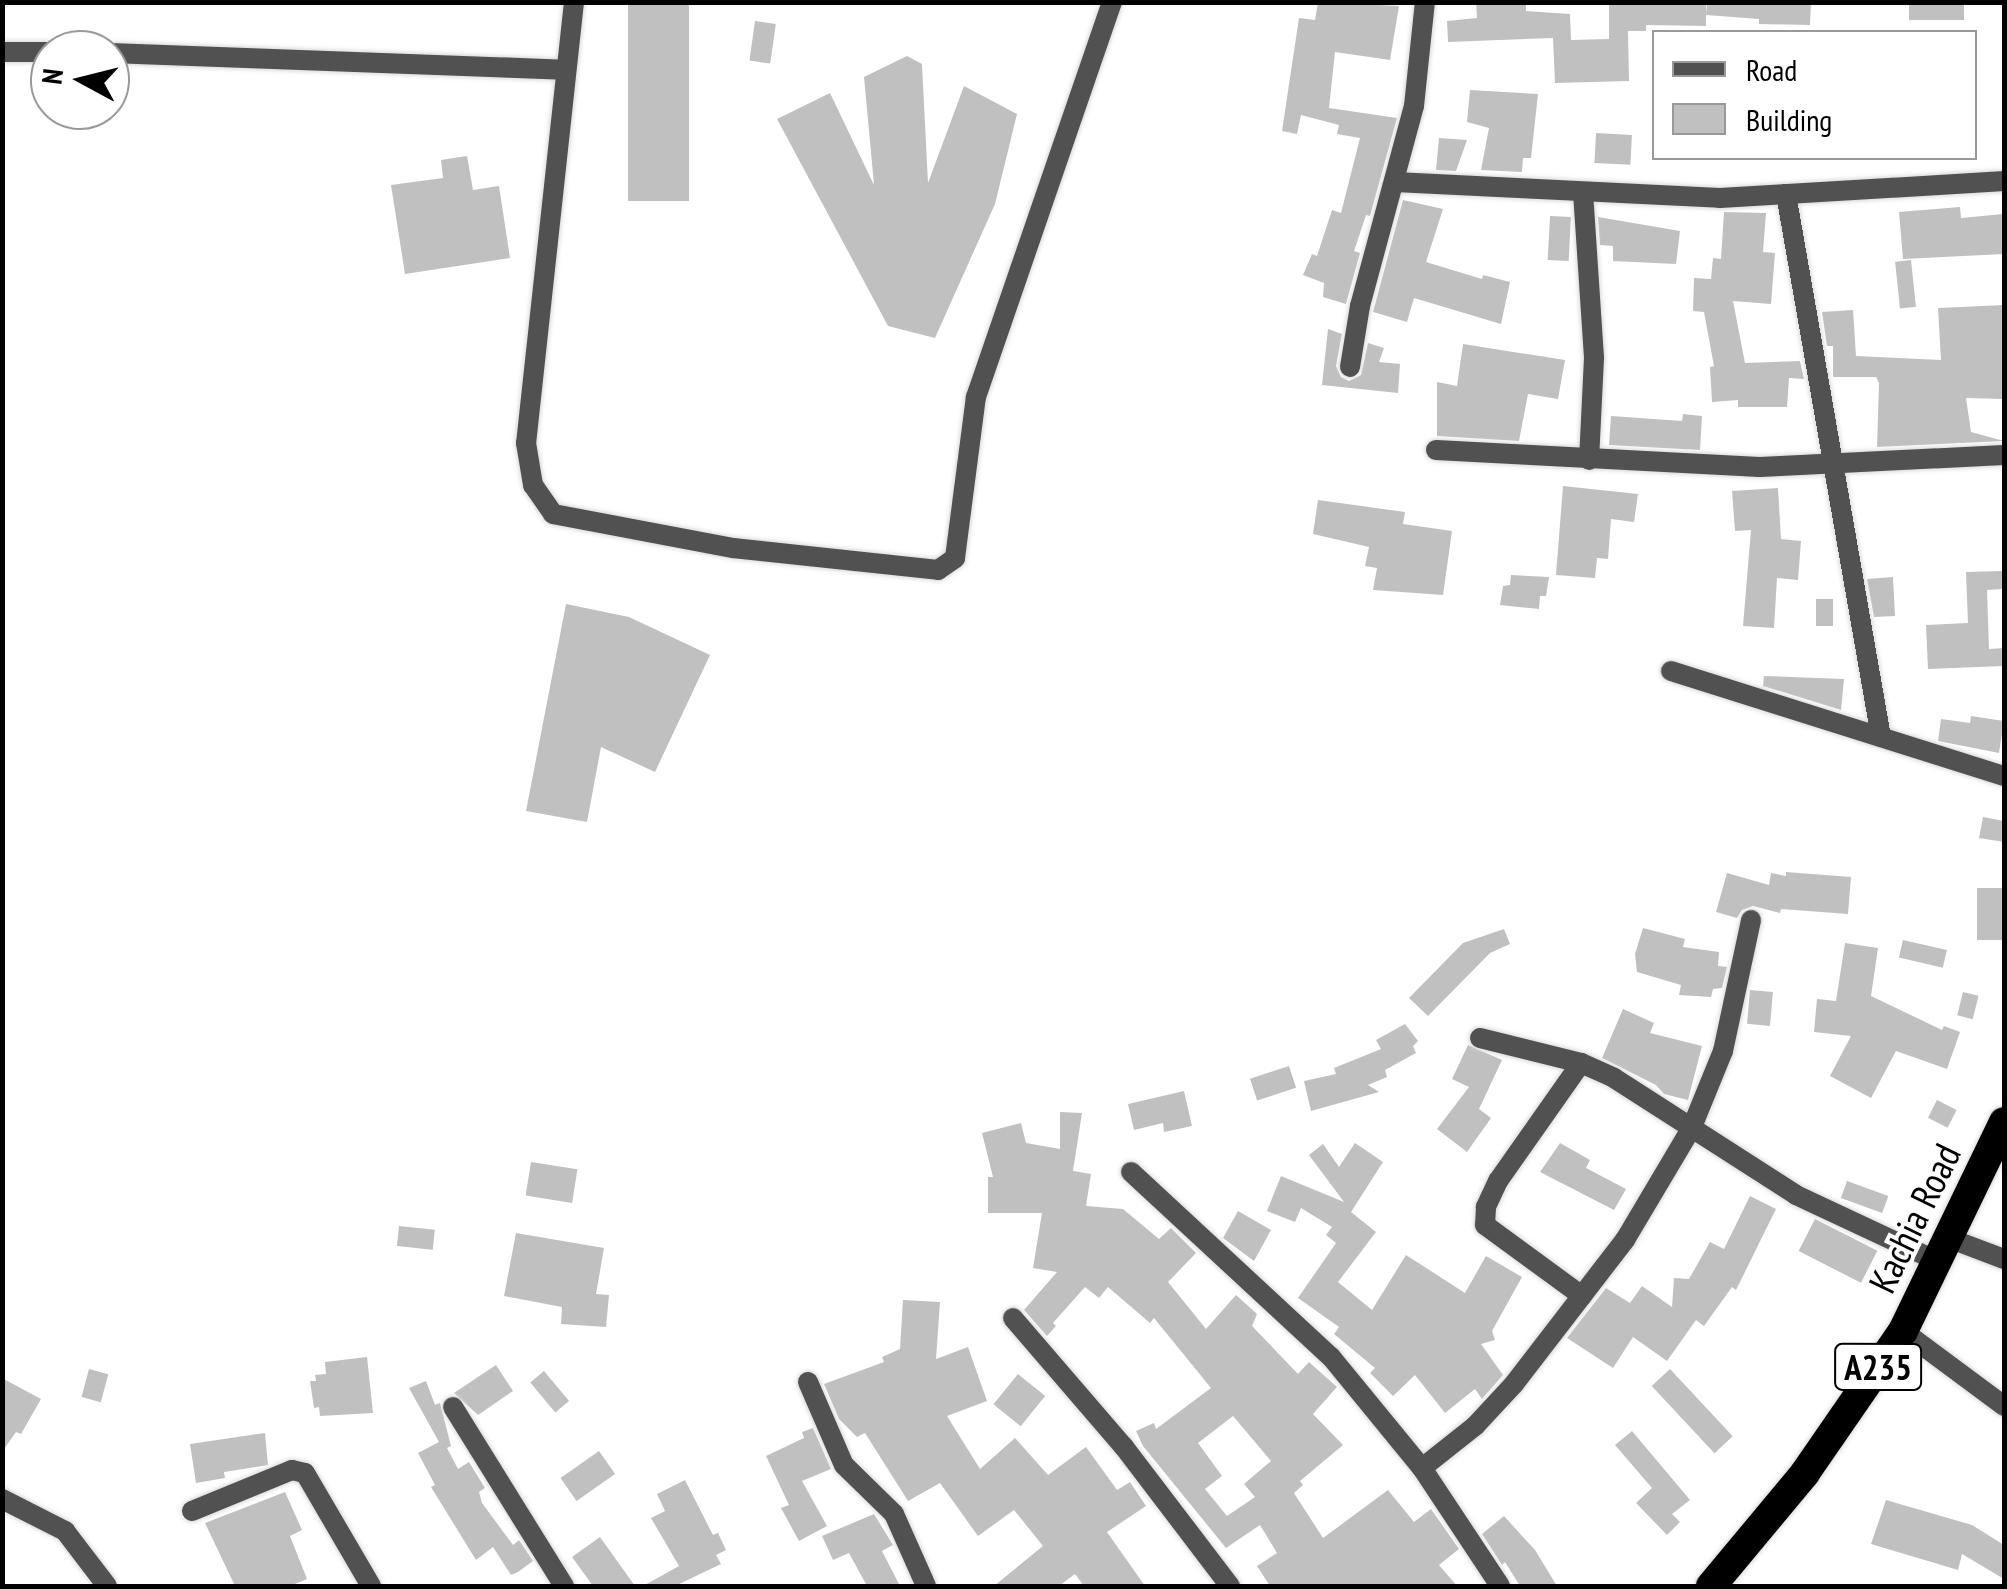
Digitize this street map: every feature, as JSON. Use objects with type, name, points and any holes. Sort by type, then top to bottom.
[{"type":"highway","name":"Kachia Road","points":[[1711,1586],[1805,1473],[1903,1331],[2004,1122]]},
{"type":"street","points":[[574,2],[526,443],[533,485],[552,514],[733,548],[938,570],[954,558],[976,396],[1112,2]]},
{"type":"street","points":[[1350,367],[1360,306],[1414,106],[1425,2]]},
{"type":"street","points":[[2,52],[30,52]]},
{"type":"street","points":[[130,54],[564,70]]},
{"type":"street","points":[[1395,182],[1720,198],[2004,181]]},
{"type":"street","points":[[1583,192],[1594,358],[1589,460]]},
{"type":"street","points":[[1786,194],[1882,737]]},
{"type":"street","points":[[1436,450],[1696,466],[2004,455]]},
{"type":"street","points":[[1671,672],[2004,776]]},
{"type":"street","points":[[1422,1468],[1474,1426],[1514,1384],[1625,1240],[1692,1127],[1724,1051],[1750,920]]},
{"type":"street","points":[[1480,1038],[1581,1063],[1652,1100],[1796,1195],[1945,1250],[2004,1260]]},
{"type":"street","points":[[1581,1063],[1498,1181],[1486,1207],[1485,1225],[1582,1296]]},
{"type":"street","points":[[1131,1172],[1332,1358],[1422,1468],[1500,1586]]},
{"type":"street","points":[[1013,1318],[1124,1447],[1230,1586]]},
{"type":"street","points":[[1903,1331],[2004,1406]]},
{"type":"street","points":[[808,1382],[844,1465],[894,1514],[922,1585]]},
{"type":"street","points":[[453,1407],[564,1586]]},
{"type":"street","points":[[192,1511],[292,1470],[305,1473],[371,1586]]},
{"type":"street","points":[[2,1499],[65,1532],[107,1586]]},
{"type":"building","points":[[628,2],[689,2],[689,201],[628,201]]},
{"type":"building","points":[[1318,2],[1399,6],[1390,60],[1335,52],[1329,108],[1397,118],[1370,216],[1366,215],[1354,251],[1360,253],[1346,304],[1323,297],[1324,283],[1303,275],[1312,254],[1317,256],[1332,210],[1341,213],[1360,138],[1337,134],[1339,125],[1301,115],[1297,134],[1282,131],[1299,18],[1315,20]]},
{"type":"building","points":[[1476,2],[1526,2],[1526,11],[1570,14],[1571,40],[1609,39],[1609,4],[1706,2],[1706,26],[1646,25],[1646,31],[1628,31],[1629,81],[1555,83],[1553,38],[1448,42],[1447,21],[1477,18]]},
{"type":"building","points":[[1707,2],[1811,2],[1810,25],[1759,24],[1759,19],[1706,15]]},
{"type":"building","points":[[1909,4],[1964,4],[1964,20],[1909,20]]},
{"type":"building","points":[[755,21],[776,24],[770,64],[749,61]]},
{"type":"building","points":[[907,56],[922,64],[928,183],[964,86],[1017,114],[995,204],[935,338],[888,326],[777,119],[830,93],[874,185],[864,77]]},
{"type":"building","points":[[1470,90],[1538,94],[1531,158],[1523,158],[1522,172],[1481,170],[1489,128],[1467,122]]},
{"type":"building","points":[[1596,133],[1632,135],[1630,165],[1594,163]]},
{"type":"building","points":[[1439,138],[1467,140],[1456,171],[1436,170]]},
{"type":"building","points":[[467,156],[473,190],[499,186],[510,258],[405,274],[391,185],[443,178],[441,160]]},
{"type":"building","points":[[1403,200],[1443,209],[1426,262],[1482,279],[1483,275],[1510,282],[1501,324],[1414,298],[1407,322],[1373,312]]},
{"type":"building","points":[[1960,207],[1961,218],[2003,214],[2004,254],[1903,259],[1899,212]]},
{"type":"building","points":[[1724,212],[1766,213],[1763,252],[1775,253],[1771,304],[1733,301],[1745,363],[1800,361],[1804,379],[1789,378],[1787,407],[1738,407],[1738,400],[1712,402],[1710,367],[1714,366],[1704,312],[1693,311],[1694,278],[1711,279],[1713,258],[1721,259]]},
{"type":"building","points":[[1550,216],[1571,217],[1569,261],[1548,260]]},
{"type":"building","points":[[1598,217],[1680,231],[1676,264],[1613,261],[1613,246],[1600,245]]},
{"type":"building","points":[[1911,260],[1916,307],[1900,308],[1895,262]]},
{"type":"building","points":[[2004,305],[2004,399],[1966,398],[1971,432],[2004,441],[1877,447],[1879,383],[1876,377],[1833,377],[1833,346],[1827,346],[1822,312],[1853,310],[1856,356],[1941,360],[1938,308]]},
{"type":"building","points":[[1328,329],[1342,334],[1336,366],[1341,377],[1349,381],[1361,375],[1368,343],[1384,348],[1379,362],[1400,364],[1398,393],[1322,385]]},
{"type":"building","points":[[1463,344],[1565,360],[1558,399],[1528,394],[1519,441],[1437,436],[1437,382],[1457,386]]},
{"type":"building","points":[[1683,414],[1702,416],[1700,450],[1609,445],[1611,416],[1682,421]]},
{"type":"building","points":[[1563,486],[1638,494],[1634,522],[1611,519],[1608,559],[1597,558],[1595,578],[1556,575]]},
{"type":"building","points":[[1778,488],[1781,539],[1801,541],[1798,580],[1777,578],[1774,628],[1743,626],[1751,530],[1735,531],[1732,491]]},
{"type":"building","points":[[1318,500],[1405,512],[1403,524],[1452,531],[1443,595],[1373,590],[1377,568],[1365,566],[1369,547],[1313,534]]},
{"type":"building","points":[[2004,571],[2004,589],[1987,590],[1989,649],[2004,648],[2004,666],[1928,669],[1926,625],[1968,623],[1966,572]]},
{"type":"building","points":[[1511,575],[1549,577],[1539,609],[1500,605],[1503,586],[1510,585]]},
{"type":"building","points":[[1893,577],[1895,616],[1874,617],[1867,579]]},
{"type":"building","points":[[1816,599],[1833,599],[1833,626],[1816,626]]},
{"type":"building","points":[[566,604],[629,617],[710,655],[655,772],[601,747],[587,822],[526,811]]},
{"type":"building","points":[[1764,676],[1844,679],[1841,710],[1763,686]]},
{"type":"building","points":[[1971,716],[2004,721],[1999,753],[1938,741],[1941,719],[1970,723]]},
{"type":"building","points":[[1983,817],[2004,821],[2004,842],[1979,838]]},
{"type":"building","points":[[1786,872],[1851,877],[1848,914],[1781,909],[1780,913],[1753,906],[1742,910],[1737,918],[1716,912],[1727,873],[1769,885],[1771,873],[1786,876]]},
{"type":"building","points":[[1977,888],[2004,888],[2004,940],[1977,940]]},
{"type":"building","points":[[1643,928],[1685,939],[1683,947],[1719,952],[1718,966],[1727,967],[1722,988],[1713,989],[1711,997],[1679,995],[1681,985],[1637,972],[1635,954]]},
{"type":"building","points":[[1504,929],[1510,944],[1490,953],[1428,1016],[1409,998],[1463,943]]},
{"type":"building","points":[[1903,940],[1947,950],[1943,968],[1899,958]]},
{"type":"building","points":[[1845,943],[1878,948],[1871,996],[1942,1030],[1944,1026],[1960,1032],[1947,1069],[1896,1051],[1871,1098],[1830,1076],[1851,1036],[1814,1032],[1817,999],[1836,1001]]},
{"type":"building","points":[[1750,990],[1773,992],[1770,1026],[1747,1024]]},
{"type":"building","points":[[1963,992],[1979,996],[1973,1019],[1957,1015]]},
{"type":"building","points":[[1623,1009],[1654,1023],[1650,1033],[1702,1046],[1688,1100],[1664,1094],[1656,1085],[1602,1058]]},
{"type":"building","points":[[1405,1024],[1418,1041],[1413,1046],[1416,1053],[1385,1070],[1387,1077],[1368,1085],[1379,1092],[1311,1111],[1304,1081],[1336,1074],[1334,1068],[1381,1049],[1376,1040]]},
{"type":"building","points":[[1468,1045],[1502,1060],[1479,1109],[1491,1118],[1467,1152],[1437,1129],[1469,1087],[1452,1079]]},
{"type":"building","points":[[1289,1066],[1296,1088],[1257,1101],[1250,1079]]},
{"type":"building","points":[[1184,1091],[1192,1126],[1164,1132],[1163,1123],[1134,1130],[1128,1104]]},
{"type":"building","points":[[1937,1100],[1957,1110],[1948,1128],[1928,1118]]},
{"type":"building","points":[[1060,1112],[1082,1113],[1073,1171],[1091,1174],[1086,1206],[1123,1209],[1159,1239],[1171,1228],[1196,1253],[1168,1282],[1206,1329],[1236,1295],[1257,1314],[1252,1326],[1298,1374],[1309,1362],[1337,1387],[1313,1414],[1343,1445],[1300,1481],[1303,1485],[1294,1493],[1323,1538],[1388,1490],[1414,1522],[1431,1509],[1459,1549],[1439,1565],[1457,1586],[1270,1586],[1257,1566],[1277,1553],[1260,1525],[1226,1548],[1143,1446],[1136,1431],[1154,1423],[1156,1429],[1211,1388],[1154,1318],[1150,1323],[1108,1287],[1099,1298],[1085,1287],[1053,1323],[1056,1326],[1047,1336],[1024,1310],[1057,1272],[1033,1268],[1042,1213],[988,1213],[988,1177],[993,1177],[982,1133],[1021,1123],[1026,1143],[1060,1149]],"holes":[[[1233,1416],[1271,1461],[1244,1484],[1255,1497],[1227,1516],[1205,1489],[1222,1476],[1198,1443]]]},
{"type":"building","points":[[1355,1143],[1383,1162],[1351,1212],[1376,1232],[1338,1282],[1372,1310],[1406,1255],[1465,1293],[1486,1256],[1522,1277],[1492,1331],[1495,1340],[1481,1344],[1503,1375],[1482,1399],[1475,1389],[1445,1413],[1415,1375],[1393,1396],[1370,1373],[1375,1368],[1334,1334],[1339,1327],[1298,1298],[1336,1243],[1326,1235],[1332,1227],[1301,1208],[1295,1222],[1267,1211],[1281,1176],[1344,1202],[1309,1155],[1323,1144],[1339,1167]]},
{"type":"building","points":[[1560,1143],[1590,1160],[1586,1168],[1626,1189],[1614,1210],[1540,1172]]},
{"type":"building","points":[[531,1162],[577,1169],[572,1203],[526,1196]]},
{"type":"building","points":[[1847,1181],[1888,1196],[1882,1213],[1841,1198]]},
{"type":"building","points":[[1750,1196],[1776,1209],[1736,1290],[1732,1287],[1704,1326],[1696,1320],[1667,1361],[1633,1337],[1613,1368],[1567,1338],[1606,1288],[1630,1303],[1642,1286],[1672,1307],[1674,1278],[1689,1279],[1710,1242],[1724,1249]]},
{"type":"building","points":[[1238,1211],[1271,1230],[1254,1261],[1223,1238]]},
{"type":"building","points":[[1815,1219],[1877,1251],[1861,1283],[1799,1251]]},
{"type":"building","points":[[399,1226],[435,1230],[433,1250],[397,1246]]},
{"type":"building","points":[[516,1233],[604,1248],[596,1294],[609,1295],[606,1327],[561,1324],[562,1307],[504,1296]]},
{"type":"building","points":[[903,1300],[940,1302],[936,1359],[968,1347],[987,1401],[947,1416],[980,1469],[1015,1438],[1048,1475],[1086,1447],[1117,1490],[1130,1482],[1146,1506],[1107,1532],[1145,1586],[1084,1586],[1075,1574],[1059,1586],[994,1586],[1043,1546],[1014,1510],[978,1536],[940,1483],[908,1501],[865,1433],[857,1437],[839,1419],[824,1384],[884,1362],[882,1357],[900,1349]]},
{"type":"building","points":[[367,1357],[373,1413],[320,1416],[319,1407],[314,1408],[310,1381],[316,1381],[315,1375],[326,1374],[325,1362]]},
{"type":"building","points":[[496,1365],[513,1391],[478,1415],[454,1393]]},
{"type":"building","points":[[89,1369],[108,1374],[101,1402],[81,1397]]},
{"type":"building","points":[[1670,1369],[1733,1436],[1714,1453],[1652,1386]]},
{"type":"building","points":[[544,1371],[569,1401],[555,1412],[530,1383]]},
{"type":"building","points":[[1018,1374],[1045,1396],[1021,1426],[993,1404]]},
{"type":"building","points":[[2,1378],[41,1399],[21,1434],[16,1432],[2,1452]]},
{"type":"building","points":[[426,1381],[435,1405],[440,1403],[451,1446],[447,1448],[458,1469],[469,1462],[485,1488],[479,1492],[482,1503],[513,1545],[519,1540],[533,1561],[518,1572],[511,1575],[493,1547],[476,1560],[431,1487],[435,1485],[418,1453],[439,1442],[409,1388]]},
{"type":"building","points":[[813,1428],[831,1469],[802,1481],[827,1526],[799,1541],[781,1508],[789,1505],[766,1456],[804,1438],[802,1432]]},
{"type":"building","points":[[1632,1431],[1690,1500],[1672,1514],[1680,1522],[1667,1535],[1636,1503],[1652,1488],[1615,1445]]},
{"type":"building","points":[[265,1433],[268,1465],[224,1472],[225,1478],[196,1483],[190,1444]]},
{"type":"building","points":[[599,1451],[615,1474],[577,1501],[560,1478]]},
{"type":"building","points":[[685,1480],[713,1535],[718,1533],[726,1550],[716,1555],[721,1564],[675,1586],[643,1586],[679,1566],[651,1518],[665,1511],[657,1494]]},
{"type":"building","points":[[285,1492],[302,1530],[290,1536],[307,1579],[290,1586],[235,1586],[205,1523]]},
{"type":"building","points":[[1886,1500],[1972,1525],[2004,1545],[2004,1579],[1962,1554],[1958,1570],[1871,1544]]},
{"type":"building","points":[[874,1514],[893,1545],[882,1551],[900,1586],[867,1586],[849,1553],[833,1560],[822,1536]]},
{"type":"building","points":[[1504,1516],[1535,1550],[1557,1586],[1520,1586],[1505,1562],[1502,1565],[1482,1534]]},
{"type":"building","points":[[600,1537],[635,1586],[593,1586],[572,1557]]}]
